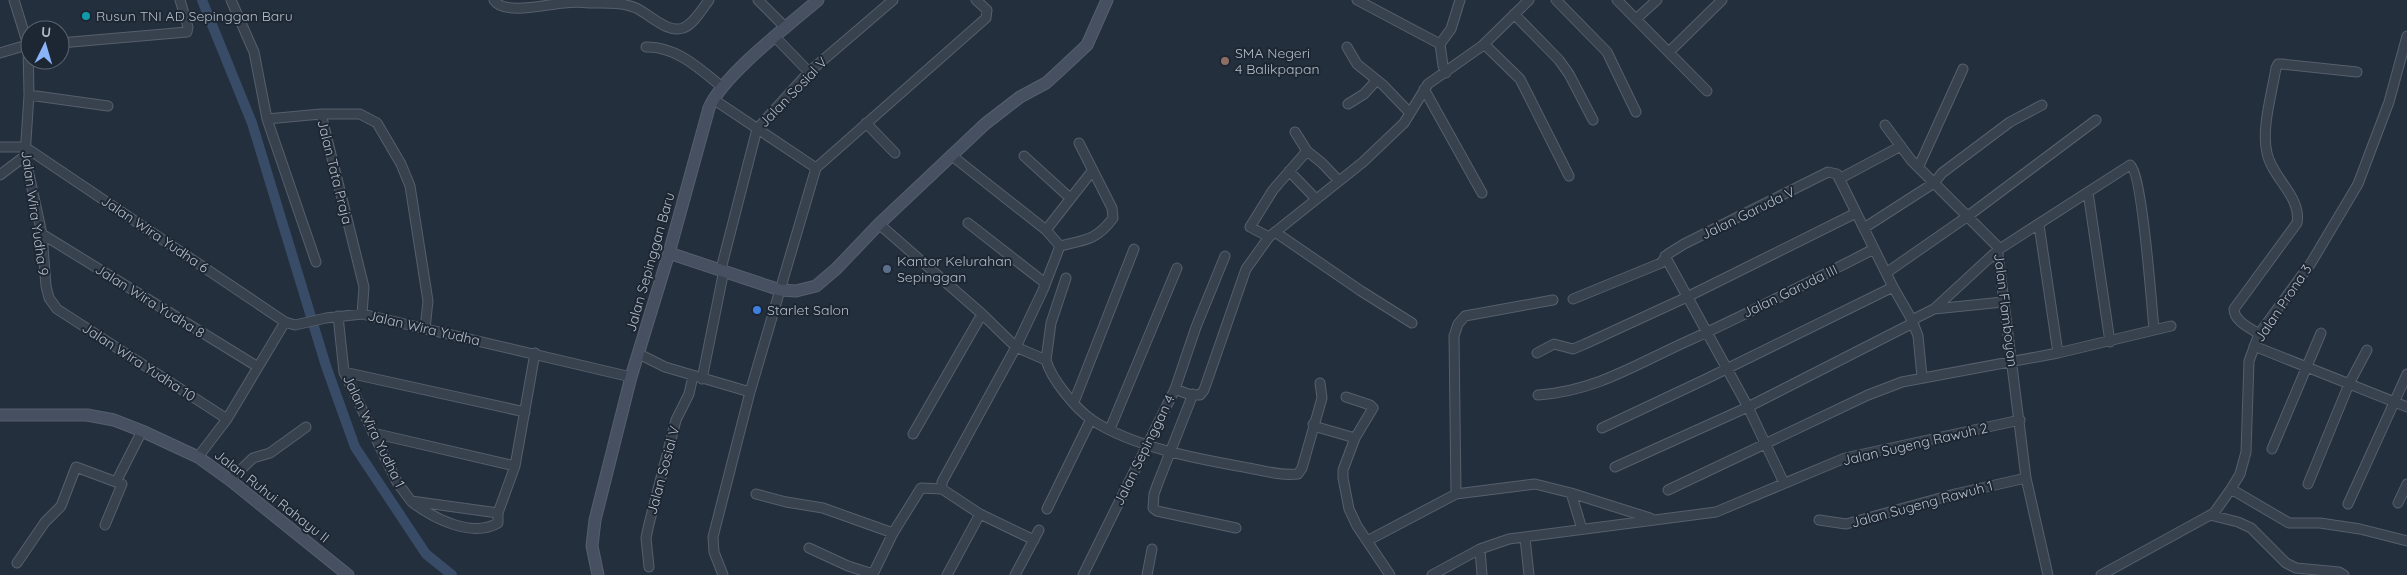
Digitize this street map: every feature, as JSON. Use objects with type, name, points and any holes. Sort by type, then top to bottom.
[{"type":"street","name":"Jalan Wira Yudha 9","points":[[14,0],[21,20]]},
{"type":"street","points":[[70,42],[186,32],[188,27],[180,0]]},
{"type":"street","points":[[230,0],[254,52],[267,119],[316,262]]},
{"type":"street","points":[[494,0],[500,6],[534,8],[566,3],[625,5],[648,14],[666,26],[680,29],[690,23],[709,0]]},
{"type":"street","points":[[758,0],[786,28]]},
{"type":"street","name":"Jalan Sepinggan Baru","points":[[598,575],[592,546],[595,520],[631,378],[713,99],[722,87],[818,0]]},
{"type":"street","name":"Jalan Sosial V","points":[[702,379],[722,270],[757,129],[809,72],[892,0]]},
{"type":"street","points":[[722,575],[714,552],[713,537],[750,392],[816,168],[986,18],[987,10],[976,0]]},
{"type":"street","points":[[669,253],[780,290],[796,291],[816,286],[836,269],[878,224],[991,119],[1020,97],[1046,83],[1087,45],[1107,0]]},
{"type":"street","points":[[1357,0],[1440,45]]},
{"type":"street","points":[[1444,70],[1440,45],[1451,28],[1460,0]]},
{"type":"street","points":[[1482,193],[1424,89],[1444,70],[1484,44],[1528,0]]},
{"type":"street","points":[[1556,0],[1607,52],[1636,112]]},
{"type":"street","points":[[1617,0],[1707,91]]},
{"type":"street","points":[[1636,19],[1657,0]]},
{"type":"street","points":[[1669,52],[1722,0]]},
{"type":"street","points":[[1514,14],[1559,60],[1569,74],[1593,120]]},
{"type":"street","name":"Jalan Prona 3","points":[[2100,575],[2210,515],[2232,489],[2240,474],[2246,452],[2249,361],[2254,346],[2259,334],[2311,263],[2358,184],[2389,102],[2407,36]]},
{"type":"street","points":[[775,38],[809,72]]},
{"type":"street","points":[[1484,44],[1520,79],[1569,176]]},
{"type":"street","points":[[0,53],[20,47]]},
{"type":"street","points":[[646,47],[665,49],[677,54],[722,87]]},
{"type":"street","points":[[1346,47],[1357,64],[1379,82],[1410,113]]},
{"type":"street","points":[[2259,334],[2238,319],[2234,314],[2234,309],[2296,223],[2298,216],[2296,206],[2268,160],[2265,141],[2276,68],[2282,64],[2357,72]]},
{"type":"street","points":[[1920,166],[1963,69]]},
{"type":"street","name":"Jalan Wira Yudha 9","points":[[29,70],[25,151],[42,234],[46,286],[52,304]]},
{"type":"street","points":[[1348,104],[1379,82]]},
{"type":"street","name":"Jalan Sepinggan 4","points":[[1083,575],[1175,389],[1188,394],[1200,395],[1204,390],[1246,269],[1272,234],[1363,162],[1398,130],[1424,89]]},
{"type":"street","points":[[29,95],[108,106]]},
{"type":"street","points":[[713,99],[816,168]]},
{"type":"street","points":[[1864,228],[1934,183],[1942,173],[2010,122],[2042,106]]},
{"type":"street","points":[[322,114],[360,114],[377,123],[401,164],[410,186],[428,301],[425,328]]},
{"type":"street","name":"Jalan Tata Praja","points":[[267,119],[322,114],[364,287],[362,314]]},
{"type":"street","points":[[1886,273],[1968,216],[2096,120]]},
{"type":"street","points":[[866,123],[895,153]]},
{"type":"street","name":"Jalan Flamboyan","points":[[1885,125],[1934,183],[1990,237],[1998,250],[2026,478],[2048,575]]},
{"type":"street","points":[[1295,132],[1307,151],[1322,163],[1339,181]]},
{"type":"street","points":[[1060,246],[1092,239],[1104,230],[1113,218],[1112,208],[1079,143]]},
{"type":"street","name":"Jalan Garuda V","points":[[1573,299],[1661,263],[1666,256],[1710,231],[1828,172],[1836,176],[1901,146]]},
{"type":"street","points":[[0,147],[25,151]]},
{"type":"street","points":[[0,175],[25,151]]},
{"type":"street","name":"Jalan Wira Yudha 6","points":[[25,151],[285,322]]},
{"type":"street","points":[[1307,151],[1274,190],[1250,227],[1272,234],[1412,323]]},
{"type":"street","points":[[951,155],[1046,230],[1060,246]]},
{"type":"street","points":[[1024,156],[1070,198]]},
{"type":"street","points":[[1615,466],[1748,407],[1934,309],[1998,250],[2039,225],[2126,166],[2133,167],[2142,212],[2154,330]]},
{"type":"street","points":[[1046,230],[1094,170]]},
{"type":"street","points":[[1289,171],[1316,199]]},
{"type":"street","points":[[1836,176],[1912,321],[1918,336],[1922,377]]},
{"type":"street","points":[[2088,192],[2110,342]]},
{"type":"street","points":[[1537,353],[1554,344],[1576,348],[1687,297],[1856,213]]},
{"type":"street","points":[[968,223],[1045,283]]},
{"type":"street","points":[[878,224],[982,314],[1016,347],[1044,359]]},
{"type":"street","points":[[2039,225],[2058,353]]},
{"type":"street","name":"Jalan Wira Yudha 8","points":[[42,234],[258,367]]},
{"type":"street","points":[[942,489],[942,482],[1016,347],[1060,246]]},
{"type":"street","points":[[1074,402],[1134,249]]},
{"type":"street","name":"Jalan Garuda III","points":[[1538,395],[1584,388],[1706,333],[1874,249]]},
{"type":"street","points":[[1175,389],[1196,327],[1225,256]]},
{"type":"street","points":[[1666,256],[1706,333],[1748,407],[1784,483]]},
{"type":"street","points":[[1110,429],[1177,268]]},
{"type":"street","points":[[1066,278],[1051,323],[1044,359],[1049,373],[1074,402],[1091,419],[1110,429],[1147,444],[1171,451],[1279,473],[1298,474],[1302,468],[1313,424],[1322,398],[1320,383]]},
{"type":"street","points":[[1602,428],[1893,287]]},
{"type":"street","points":[[1456,494],[1454,336],[1458,324],[1465,316],[1553,300]]},
{"type":"street","points":[[1934,309],[2003,302]]},
{"type":"street","name":"Jalan Wira Yudha 10","points":[[52,304],[227,419]]},
{"type":"street","name":"Jalan Wira Yudha","points":[[285,322],[295,325],[338,316],[362,314],[535,353],[631,378]]},
{"type":"street","points":[[913,434],[982,314]]},
{"type":"street","name":"Jalan Wira Yudha 1","points":[[338,316],[344,372],[397,482],[411,501],[498,513]]},
{"type":"street","points":[[198,456],[227,419],[285,322]]},
{"type":"street","points":[[1668,490],[1868,395],[1922,377],[2058,353],[2171,326]]},
{"type":"street","points":[[2272,449],[2321,333]]},
{"type":"street","points":[[2254,346],[2407,407]]},
{"type":"street","points":[[2308,484],[2349,384],[2367,350]]},
{"type":"street","points":[[411,501],[436,518],[464,526],[489,528],[498,523],[498,513],[514,466],[535,353]]},
{"type":"street","points":[[639,354],[665,367],[750,392]]},
{"type":"street","points":[[344,372],[524,412]]},
{"type":"street","points":[[2348,504],[2407,374]]},
{"type":"street","name":"Jalan Sosial V","points":[[649,567],[646,538],[649,524],[676,420],[689,394],[693,376]]},
{"type":"street","points":[[1194,394],[1154,494],[1153,508],[1157,511],[1236,528]]},
{"type":"street","points":[[1346,397],[1370,405],[1373,408],[1356,438],[1343,470],[1349,509],[1366,542],[1390,575]]},
{"type":"street","name":"Jalan Ruhui Rahayu II","points":[[0,415],[87,415],[114,420],[198,456],[348,575]]},
{"type":"street","points":[[1047,509],[1091,419]]},
{"type":"street","name":"Jalan Sugeng Rawuh 2","points":[[1432,575],[1480,549],[1510,539],[1716,512],[1845,458],[2020,420]]},
{"type":"street","points":[[1313,424],[1317,427],[1356,438]]},
{"type":"street","points":[[230,480],[253,458],[270,453],[306,427]]},
{"type":"street","points":[[116,482],[142,431]]},
{"type":"street","points":[[373,433],[514,466]]},
{"type":"street","points":[[17,563],[45,522],[61,506],[76,467],[122,484],[104,525]]},
{"type":"street","name":"Jalan Sugeng Rawuh 1","points":[[1818,520],[1846,524],[1955,494],[2026,478]]},
{"type":"street","points":[[1366,542],[1456,494],[1535,484],[1571,493],[1655,520]]},
{"type":"street","points":[[2398,503],[2407,484]]},
{"type":"street","points":[[809,548],[848,566],[873,574],[893,533],[921,488],[942,489],[980,514],[1034,540]]},
{"type":"street","points":[[2232,489],[2289,523],[2320,523],[2407,541]]},
{"type":"street","points":[[1571,493],[1582,529]]},
{"type":"street","points":[[756,494],[786,502],[823,508],[893,533]]},
{"type":"street","points":[[947,575],[980,514]]},
{"type":"street","points":[[2210,515],[2238,522],[2251,528],[2286,563],[2296,568],[2339,572],[2344,575]]},
{"type":"street","points":[[1015,575],[1038,530]]},
{"type":"street","points":[[1525,538],[1529,575]]},
{"type":"street","points":[[1147,575],[1152,549]]},
{"type":"street","points":[[1480,549],[1482,575]]},
{"type":"street","points":[[844,575],[848,566]]},
{"type":"waterway","points":[[202,0],[252,123],[326,366],[355,447],[426,554],[452,575]]},
{"type":"place","name":"Rusun TNI AD Sepinggan Baru","points":[[86,16]]},
{"type":"place","name":"SMA Negeri 4 Balikpapan","points":[[1225,61]]},
{"type":"place","name":"Kantor Kelurahan Sepinggan","points":[[887,269]]},
{"type":"place","name":"Starlet Salon","points":[[757,310]]}]
